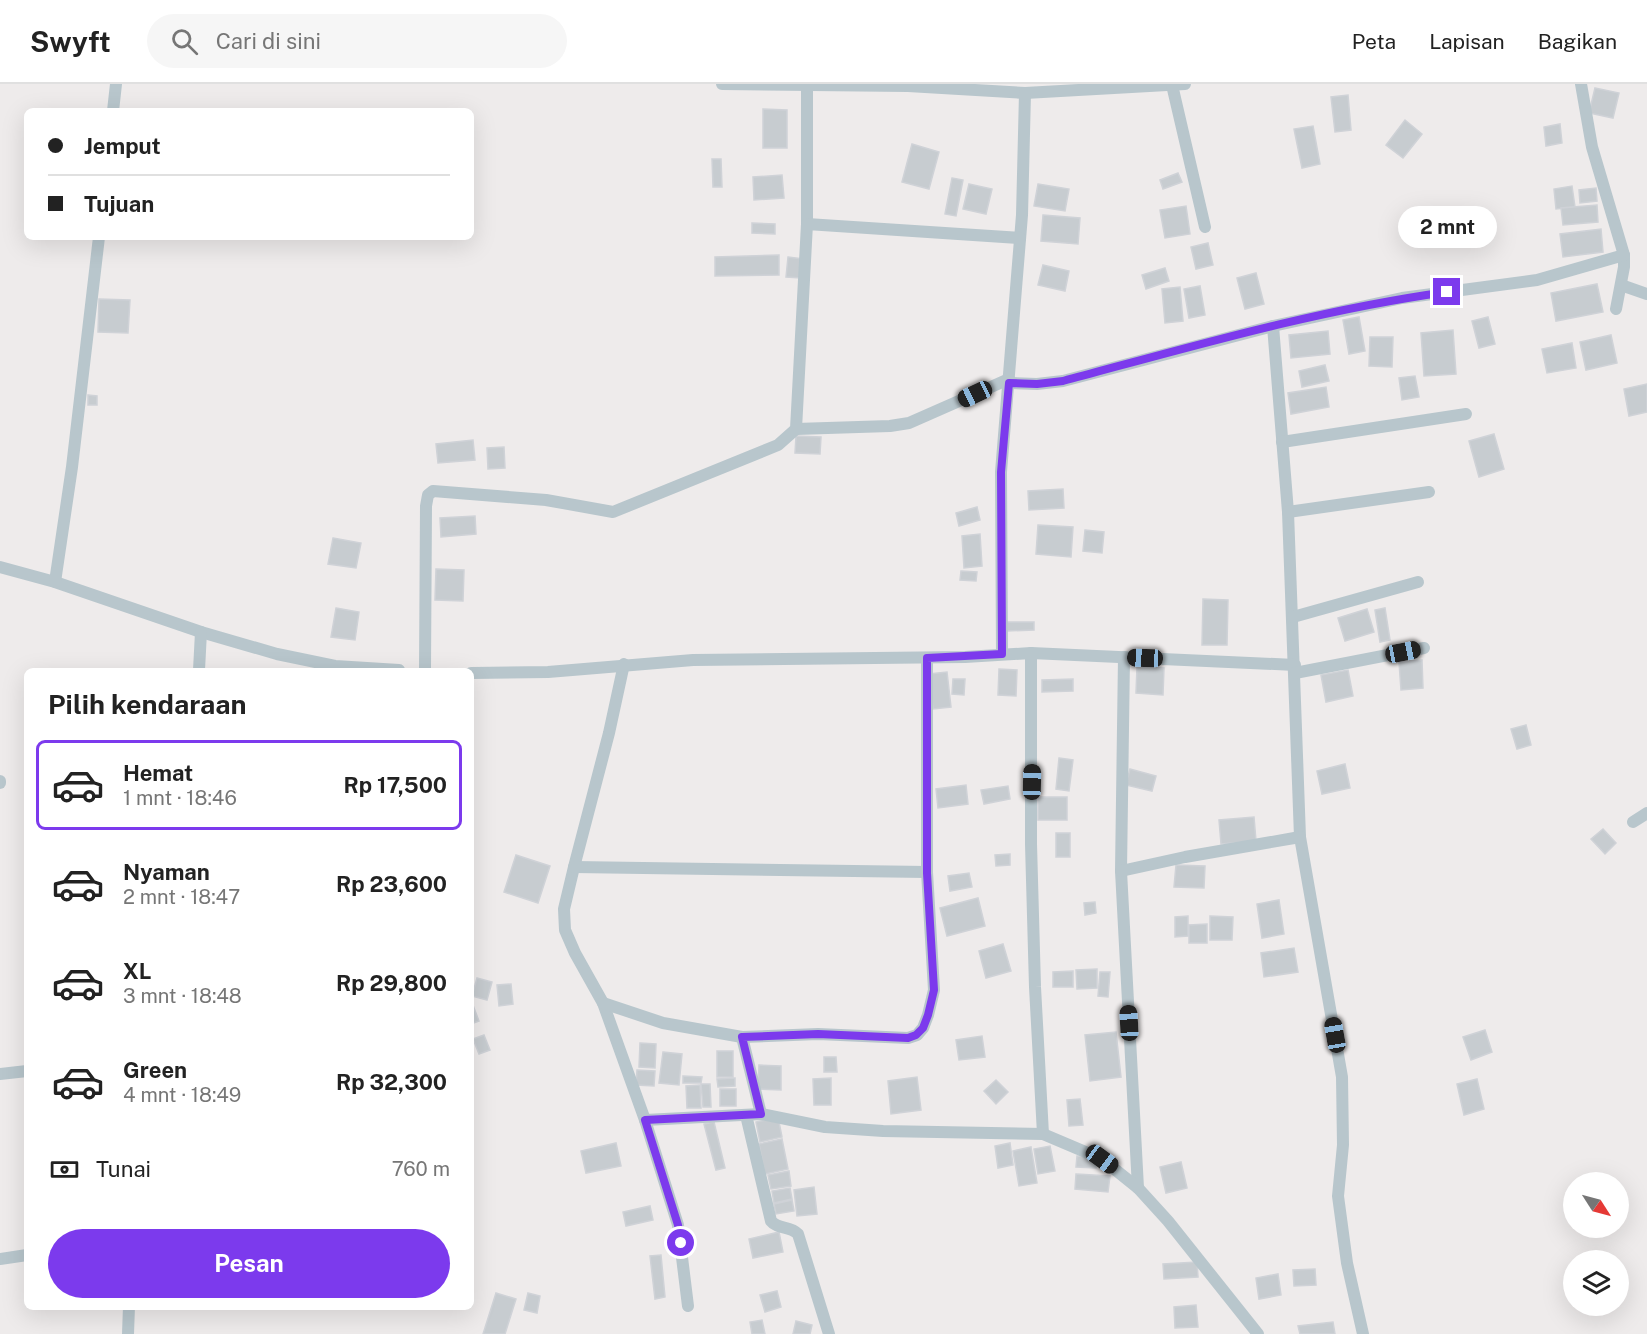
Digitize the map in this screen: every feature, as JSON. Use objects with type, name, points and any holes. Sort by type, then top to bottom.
[{"type":"street","points":[[113,108],[116,84]]},
{"type":"street","points":[[722,84],[908,85],[970,87],[1025,93],[1185,84]]},
{"type":"street","points":[[1581,84],[1592,147],[1624,255],[1616,309]]},
{"type":"street","points":[[796,429],[807,224],[808,85]]},
{"type":"street","points":[[1172,85],[1205,227]]},
{"type":"street","points":[[1002,654],[1001,472],[1020,238],[1025,93]]},
{"type":"street","points":[[807,224],[1020,238]]},
{"type":"street","points":[[56,582],[99,240]]},
{"type":"street","points":[[425,668],[426,506],[428,495],[433,491],[546,500],[613,512],[778,446],[796,429],[890,426],[909,423],[1009,381],[1037,384],[1063,381],[1273,326],[1402,298],[1537,280],[1624,255]]},
{"type":"street","points":[[1621,285],[1647,294]]},
{"type":"street","points":[[1273,326],[1288,512],[1300,837],[1342,1077],[1343,1145],[1338,1196],[1347,1263],[1363,1334]]},
{"type":"street","points":[[1282,442],[1466,414]]},
{"type":"street","points":[[1288,512],[1429,492]]},
{"type":"street","points":[[0,567],[56,582],[201,632],[277,654],[324,663],[378,668]]},
{"type":"street","points":[[1293,617],[1418,582]]},
{"type":"street","points":[[199,668],[201,632]]},
{"type":"street","points":[[474,673],[548,672],[693,660],[927,658],[1031,653],[1295,669],[1424,648]]},
{"type":"street","points":[[1031,653],[1031,844],[1043,1134]]},
{"type":"street","points":[[1124,657],[1121,871],[1138,1188]]},
{"type":"street","points":[[603,1003],[663,1023],[742,1037],[818,1034],[908,1038],[916,1035],[928,1015],[934,990],[927,873],[927,658]]},
{"type":"street","points":[[624,664],[609,733],[564,909],[565,930],[574,952],[603,1003],[645,1120],[678,1225],[688,1306]]},
{"type":"street","points":[[1633,822],[1647,813]]},
{"type":"street","points":[[1121,871],[1185,857],[1300,837]]},
{"type":"street","points":[[574,867],[927,873]]},
{"type":"street","points":[[742,1037],[761,1114]]},
{"type":"street","points":[[0,1074],[24,1071]]},
{"type":"street","points":[[645,1120],[761,1114],[825,1126],[871,1130],[1043,1134],[1102,1159],[1138,1188],[1258,1334]]},
{"type":"street","points":[[746,1115],[771,1221],[776,1226],[791,1228],[798,1234],[829,1334]]},
{"type":"street","points":[[0,1259],[24,1255]]},
{"type":"street","points":[[128,1334],[129,1310]]},
{"type":"building","points":[[1595,88],[1619,93],[1613,118],[1589,113]]},
{"type":"building","points":[[1348,95],[1351,130],[1335,132],[1331,97]]},
{"type":"building","points":[[763,109],[787,110],[787,148],[763,148]]},
{"type":"building","points":[[1405,120],[1422,134],[1403,158],[1386,145]]},
{"type":"building","points":[[1560,124],[1562,143],[1546,146],[1544,127]]},
{"type":"building","points":[[1313,126],[1320,164],[1302,168],[1294,129]]},
{"type":"building","points":[[912,144],[939,152],[929,189],[902,182]]},
{"type":"building","points":[[712,159],[721,159],[722,187],[713,187]]},
{"type":"building","points":[[1178,173],[1182,182],[1163,189],[1160,180]]},
{"type":"building","points":[[782,175],[784,198],[754,200],[753,177]]},
{"type":"building","points":[[952,178],[963,180],[956,216],[945,214]]},
{"type":"building","points":[[969,184],[992,189],[986,214],[963,209]]},
{"type":"building","points":[[1038,184],[1069,189],[1065,211],[1034,206]]},
{"type":"building","points":[[1572,186],[1575,207],[1556,209],[1554,189]]},
{"type":"building","points":[[1596,188],[1597,201],[1580,203],[1579,190]]},
{"type":"building","points":[[1597,205],[1598,222],[1563,225],[1561,208]]},
{"type":"building","points":[[1186,206],[1190,234],[1165,238],[1160,210]]},
{"type":"building","points":[[1043,215],[1080,218],[1078,244],[1041,241]]},
{"type":"building","points":[[752,223],[775,224],[775,234],[752,233]]},
{"type":"building","points":[[1601,229],[1603,252],[1563,257],[1560,234]]},
{"type":"building","points":[[1208,243],[1213,265],[1196,269],[1191,247]]},
{"type":"building","points":[[779,255],[779,275],[715,276],[715,257]]},
{"type":"building","points":[[788,257],[803,259],[801,278],[786,277]]},
{"type":"building","points":[[1043,265],[1069,271],[1065,291],[1038,285]]},
{"type":"building","points":[[1165,268],[1169,281],[1146,289],[1142,275]]},
{"type":"building","points":[[1256,273],[1264,304],[1245,309],[1237,278]]},
{"type":"building","points":[[1597,284],[1603,312],[1556,321],[1551,293]]},
{"type":"building","points":[[1200,286],[1205,315],[1189,318],[1184,289]]},
{"type":"building","points":[[1180,287],[1183,321],[1165,323],[1162,289]]},
{"type":"building","points":[[99,299],[130,300],[128,333],[98,332]]},
{"type":"building","points":[[1359,317],[1365,351],[1349,354],[1343,320]]},
{"type":"building","points":[[1488,317],[1495,344],[1479,348],[1472,321]]},
{"type":"building","points":[[1453,330],[1456,374],[1424,376],[1421,333]]},
{"type":"building","points":[[1328,331],[1330,354],[1291,358],[1289,335]]},
{"type":"building","points":[[1611,335],[1617,363],[1586,370],[1580,342]]},
{"type":"building","points":[[1370,337],[1393,337],[1392,367],[1369,366]]},
{"type":"building","points":[[1572,343],[1576,368],[1547,373],[1542,349]]},
{"type":"building","points":[[1325,365],[1329,381],[1302,387],[1299,371]]},
{"type":"building","points":[[1415,376],[1419,397],[1402,400],[1399,378]]},
{"type":"building","points":[[1647,384],[1647,412],[1629,416],[1624,389]]},
{"type":"building","points":[[1326,387],[1329,407],[1291,414],[1288,393]]},
{"type":"building","points":[[88,395],[97,396],[97,405],[88,405]]},
{"type":"building","points":[[1494,434],[1504,469],[1479,477],[1469,441]]},
{"type":"building","points":[[796,436],[821,437],[820,454],[795,453]]},
{"type":"building","points":[[473,440],[475,460],[438,463],[436,444]]},
{"type":"building","points":[[504,447],[505,468],[488,469],[487,448]]},
{"type":"building","points":[[1063,489],[1064,508],[1029,510],[1028,491]]},
{"type":"building","points":[[977,507],[980,520],[959,526],[956,513]]},
{"type":"building","points":[[475,516],[476,534],[441,537],[440,518]]},
{"type":"building","points":[[1038,525],[1073,527],[1071,557],[1036,554]]},
{"type":"building","points":[[1085,530],[1104,532],[1102,553],[1083,551]]},
{"type":"building","points":[[980,534],[982,566],[964,568],[962,536]]},
{"type":"building","points":[[333,538],[361,543],[356,568],[328,564]]},
{"type":"building","points":[[436,569],[464,570],[463,601],[435,600]]},
{"type":"building","points":[[961,571],[977,572],[976,581],[960,580]]},
{"type":"building","points":[[1203,599],[1228,600],[1227,645],[1202,645]]},
{"type":"building","points":[[336,608],[359,612],[355,640],[331,637]]},
{"type":"building","points":[[1385,608],[1390,640],[1380,642],[1375,610]]},
{"type":"building","points":[[1367,609],[1374,632],[1345,641],[1338,618]]},
{"type":"building","points":[[1007,622],[1034,622],[1034,630],[1007,631]]},
{"type":"building","points":[[1422,660],[1423,688],[1401,690],[1399,662]]},
{"type":"building","points":[[1137,667],[1164,668],[1163,695],[1136,693]]},
{"type":"building","points":[[999,669],[1017,670],[1016,696],[998,695]]},
{"type":"building","points":[[1348,670],[1353,696],[1326,702],[1321,675]]},
{"type":"building","points":[[947,672],[951,707],[933,709],[929,674]]},
{"type":"building","points":[[953,679],[965,679],[964,695],[952,694]]},
{"type":"building","points":[[1073,679],[1073,691],[1042,692],[1042,680]]},
{"type":"building","points":[[1526,725],[1531,745],[1517,749],[1511,729]]},
{"type":"building","points":[[1059,758],[1073,760],[1069,791],[1056,789]]},
{"type":"building","points":[[1345,764],[1350,788],[1322,794],[1317,771]]},
{"type":"building","points":[[1130,769],[1156,776],[1152,791],[1126,785]]},
{"type":"building","points":[[966,785],[968,804],[938,808],[936,789]]},
{"type":"building","points":[[1008,786],[1010,799],[984,804],[981,790]]},
{"type":"building","points":[[1038,797],[1067,797],[1067,820],[1038,820]]},
{"type":"building","points":[[1254,817],[1256,841],[1221,844],[1219,820]]},
{"type":"building","points":[[1603,829],[1616,843],[1605,854],[1591,839]]},
{"type":"building","points":[[1056,833],[1070,833],[1070,857],[1056,857]]},
{"type":"building","points":[[1010,854],[1010,865],[996,866],[995,855]]},
{"type":"building","points":[[516,855],[550,866],[538,903],[504,892]]},
{"type":"building","points":[[1176,865],[1205,866],[1204,888],[1174,887]]},
{"type":"building","points":[[969,873],[972,887],[950,891],[948,876]]},
{"type":"building","points":[[978,898],[985,926],[947,936],[940,908]]},
{"type":"building","points":[[1279,900],[1284,934],[1262,938],[1257,904]]},
{"type":"building","points":[[1095,902],[1096,913],[1085,915],[1084,903]]},
{"type":"building","points":[[1188,916],[1188,936],[1175,937],[1175,917]]},
{"type":"building","points":[[1210,916],[1233,917],[1232,940],[1210,940]]},
{"type":"building","points":[[1207,924],[1207,943],[1189,943],[1189,925]]},
{"type":"building","points":[[1003,944],[1011,971],[986,978],[979,951]]},
{"type":"building","points":[[1294,948],[1298,972],[1264,977],[1261,953]]},
{"type":"building","points":[[1097,969],[1097,988],[1077,989],[1076,970]]},
{"type":"building","points":[[1073,971],[1073,987],[1053,987],[1053,972]]},
{"type":"building","points":[[1100,972],[1110,972],[1108,997],[1098,996]]},
{"type":"building","points":[[477,978],[492,982],[487,1000],[474,997]]},
{"type":"building","points":[[511,984],[513,1004],[499,1006],[497,985]]},
{"type":"building","points":[[474,1008],[479,1021],[474,1023]]},
{"type":"building","points":[[1485,1030],[1492,1052],[1471,1060],[1463,1037]]},
{"type":"building","points":[[1116,1032],[1121,1077],[1090,1081],[1085,1035]]},
{"type":"building","points":[[484,1035],[490,1050],[479,1054],[474,1039]]},
{"type":"building","points":[[982,1036],[985,1057],[959,1060],[956,1040]]},
{"type":"building","points":[[640,1043],[656,1044],[655,1068],[639,1067]]},
{"type":"building","points":[[717,1051],[733,1051],[733,1077],[717,1077]]},
{"type":"building","points":[[663,1052],[682,1054],[679,1085],[659,1083]]},
{"type":"building","points":[[824,1057],[836,1057],[837,1072],[824,1072]]},
{"type":"building","points":[[759,1065],[781,1066],[781,1090],[758,1089]]},
{"type":"building","points":[[637,1070],[655,1071],[654,1086],[636,1085]]},
{"type":"building","points":[[683,1076],[702,1077],[701,1083],[683,1083]]},
{"type":"building","points":[[917,1077],[921,1110],[891,1114],[888,1081]]},
{"type":"building","points":[[735,1078],[735,1086],[718,1087],[717,1079]]},
{"type":"building","points":[[831,1078],[831,1105],[814,1105],[813,1079]]},
{"type":"building","points":[[1477,1079],[1484,1109],[1464,1115],[1457,1084]]},
{"type":"building","points":[[996,1080],[1008,1092],[996,1104],[984,1091]]},
{"type":"building","points":[[701,1084],[710,1084],[711,1107],[703,1107]]},
{"type":"building","points":[[700,1085],[701,1108],[687,1108],[686,1086]]},
{"type":"building","points":[[720,1089],[736,1089],[736,1106],[720,1106]]},
{"type":"building","points":[[1080,1099],[1083,1125],[1069,1126],[1067,1100]]},
{"type":"building","points":[[778,1117],[782,1137],[760,1142],[756,1122]]},
{"type":"building","points":[[714,1122],[725,1168],[716,1170],[704,1124]]},
{"type":"building","points":[[782,1139],[788,1169],[765,1174],[759,1144]]},
{"type":"building","points":[[616,1143],[621,1166],[586,1173],[581,1151]]},
{"type":"building","points":[[1010,1143],[1013,1165],[998,1168],[995,1146]]},
{"type":"building","points":[[1050,1146],[1055,1171],[1038,1174],[1034,1149]]},
{"type":"building","points":[[1031,1147],[1037,1183],[1019,1186],[1013,1151]]},
{"type":"building","points":[[1077,1156],[1097,1157],[1096,1168],[1076,1167]]},
{"type":"building","points":[[1181,1162],[1187,1188],[1166,1193],[1160,1167]]},
{"type":"building","points":[[789,1171],[791,1186],[771,1189],[768,1175]]},
{"type":"building","points":[[1076,1174],[1110,1176],[1108,1192],[1075,1189]]},
{"type":"building","points":[[814,1187],[817,1214],[797,1216],[794,1190]]},
{"type":"building","points":[[790,1188],[792,1199],[774,1203],[772,1191]]},
{"type":"building","points":[[792,1200],[794,1211],[776,1214],[774,1204]]},
{"type":"building","points":[[650,1206],[653,1220],[626,1226],[623,1212]]},
{"type":"building","points":[[779,1232],[783,1252],[753,1258],[749,1239]]},
{"type":"building","points":[[661,1255],[665,1297],[655,1299],[650,1256]]},
{"type":"building","points":[[1197,1262],[1198,1277],[1164,1279],[1163,1264]]},
{"type":"building","points":[[1315,1269],[1316,1285],[1294,1286],[1293,1270]]},
{"type":"building","points":[[1278,1274],[1281,1295],[1259,1299],[1256,1278]]},
{"type":"building","points":[[777,1291],[781,1307],[765,1312],[760,1295]]},
{"type":"building","points":[[496,1293],[516,1299],[505,1334],[483,1334]]},
{"type":"building","points":[[528,1293],[540,1296],[537,1313],[524,1310]]},
{"type":"building","points":[[1196,1305],[1198,1327],[1175,1328],[1174,1307]]},
{"type":"building","points":[[762,1320],[765,1334],[752,1334],[750,1322]]},
{"type":"building","points":[[796,1321],[812,1325],[810,1334],[793,1334]]},
{"type":"building","points":[[1333,1322],[1335,1334],[1300,1334],[1298,1326]]},
{"type":"route","points":[[681,1243],[678,1225],[645,1120],[761,1114],[742,1037],[818,1034],[908,1038],[916,1035],[923,1028],[928,1015],[934,990],[927,873],[927,658],[1002,654],[1001,472],[1009,383],[1037,384],[1063,381],[1273,326],[1402,298],[1447,292]]}]
